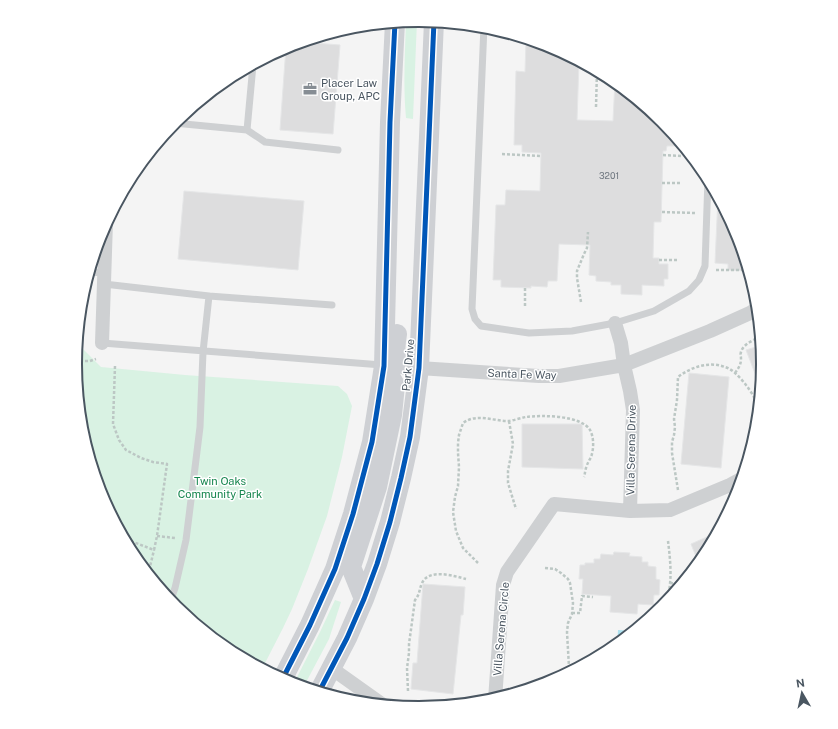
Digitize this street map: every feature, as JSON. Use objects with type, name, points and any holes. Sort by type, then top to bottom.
[{"type":"main road","points":[[285,674],[310,625],[337,562],[353,514],[372,442],[384,366],[394,28]]},
{"type":"main road","name":"Park Drive","points":[[322,687],[347,638],[377,564],[402,478],[410,437],[419,368],[434,28]]},
{"type":"main road","points":[[390,122],[402,183],[396,355],[397,360],[401,363],[419,368]]},
{"type":"main road","points":[[364,599],[351,567],[377,487],[392,415],[395,385],[384,366]]},
{"type":"street","points":[[102,344],[105,239]]},
{"type":"street","name":"Santa Fe Way","points":[[419,368],[559,376],[624,365],[710,331],[752,312]]},
{"type":"street","points":[[615,323],[622,343],[624,365]]},
{"type":"street","name":"Villa Serena Drive","points":[[624,365],[633,410],[630,511]]},
{"type":"street","name":"Villa Serena Circle","points":[[495,693],[503,585],[508,572],[554,504],[630,511],[670,510],[736,482]]},
{"type":"street","points":[[331,668],[373,699]]},
{"type":"lane","points":[[484,33],[472,309],[475,319],[481,326],[529,333],[572,331],[615,323],[654,311],[689,291],[700,280],[705,266],[708,190]]},
{"type":"lane","points":[[247,130],[252,71]]},
{"type":"lane","points":[[182,124],[247,130],[265,142],[338,150]]},
{"type":"lane","points":[[94,274],[104,278],[209,296],[332,305]]},
{"type":"lane","points":[[172,595],[186,540],[200,428],[203,352],[209,296]]},
{"type":"lane","points":[[102,344],[384,366]]},
{"type":"path","points":[[596,107],[597,78]]},
{"type":"path","points":[[502,154],[541,156]]},
{"type":"path","points":[[663,155],[683,156]]},
{"type":"path","points":[[662,183],[682,183]]},
{"type":"path","points":[[662,212],[707,213]]},
{"type":"path","points":[[581,302],[577,271],[587,248],[588,232]]},
{"type":"path","points":[[659,260],[679,260]]},
{"type":"path","points":[[704,270],[743,270]]},
{"type":"path","points":[[525,306],[526,288]]},
{"type":"path","points":[[735,373],[740,366],[740,354],[743,348],[756,339]]},
{"type":"path","points":[[82,361],[90,362],[96,359]]},
{"type":"path","points":[[678,490],[672,453],[672,442],[675,427],[674,419],[678,377],[686,371],[701,365],[713,364],[726,367],[735,373],[750,390],[755,399]]},
{"type":"path","points":[[115,366],[113,424],[118,440],[126,450],[141,458],[167,464],[157,536],[150,568]]},
{"type":"path","points":[[478,563],[463,548],[456,531],[453,512],[458,486],[460,430],[463,422],[474,418],[509,421],[528,417],[556,417],[578,421],[588,427],[593,438],[593,451],[585,469],[584,477]]},
{"type":"path","points":[[509,421],[513,444],[508,470],[508,483],[516,508]]},
{"type":"path","points":[[157,536],[186,540]]},
{"type":"path","points":[[132,541],[154,550]]},
{"type":"path","points":[[668,541],[670,560],[669,591]]},
{"type":"path","points":[[545,568],[555,569],[568,579],[570,583],[573,603],[567,632],[570,666]]},
{"type":"path","points":[[408,691],[407,668],[409,644],[415,600],[419,596],[422,582],[427,576],[435,574],[466,579]]},
{"type":"path","points":[[670,583],[676,584]]},
{"type":"path","points":[[572,613],[580,613],[582,596],[593,597]]},
{"type":"green space","points":[[417,27],[413,119],[406,118],[404,70],[406,28]]},
{"type":"green space","name":"Twin Oaks Community Park","points":[[82,348],[101,367],[185,375],[338,386],[347,394],[352,406],[342,457],[327,516],[308,569],[283,628],[264,664],[250,657],[214,632],[180,603],[151,570],[138,552],[116,514],[107,494],[93,452],[84,409],[82,387]]},
{"type":"green space","points":[[335,600],[341,602],[329,639],[306,682],[296,678]]},
{"type":"water","points":[[618,630],[626,630],[624,632],[618,637]]},
{"type":"building","name":"Placer Law Group, APC","points":[[317,43],[340,45],[333,134],[280,130],[285,55]]},
{"type":"building","points":[[526,45],[568,62],[579,67],[577,120],[613,121],[615,90],[642,111],[675,145],[675,146],[667,146],[666,151],[663,151],[661,222],[654,222],[653,258],[659,258],[659,264],[668,264],[668,279],[664,279],[664,286],[642,285],[642,295],[621,294],[621,285],[611,285],[611,282],[596,281],[596,276],[589,275],[590,245],[559,244],[557,281],[548,281],[547,287],[501,287],[501,280],[493,280],[496,205],[505,205],[506,190],[540,191],[541,153],[522,152],[522,145],[514,145],[516,71],[525,72]]},
{"type":"building","points":[[184,191],[304,201],[298,270],[178,259]]},
{"type":"building","points":[[717,207],[731,235],[743,271],[728,270],[728,264],[715,263]]},
{"type":"building","points":[[756,347],[756,376],[746,350]]},
{"type":"building","points":[[689,373],[729,377],[721,468],[681,464]]},
{"type":"building","points":[[522,424],[582,424],[583,469],[522,467]]},
{"type":"building","points":[[709,536],[696,557],[691,544]]},
{"type":"building","points":[[614,552],[630,553],[629,556],[642,557],[642,562],[648,562],[648,566],[656,567],[656,579],[660,580],[659,595],[654,595],[653,605],[638,604],[637,614],[610,612],[611,596],[582,594],[583,579],[579,579],[580,565],[585,565],[585,563],[594,563],[594,559],[600,559],[601,554],[613,555]]},
{"type":"building","points":[[423,584],[465,587],[453,694],[411,689],[413,663],[417,663]]},
{"type":"cycle path","points":[[285,674],[310,625],[335,569],[353,514],[372,442],[384,366],[390,122],[395,28]]},
{"type":"cycle path","points":[[322,687],[347,638],[377,564],[390,522],[410,437],[419,368],[434,28]]},
{"type":"place","name":"Placer Law Group, APC","points":[[310,89]]}]
